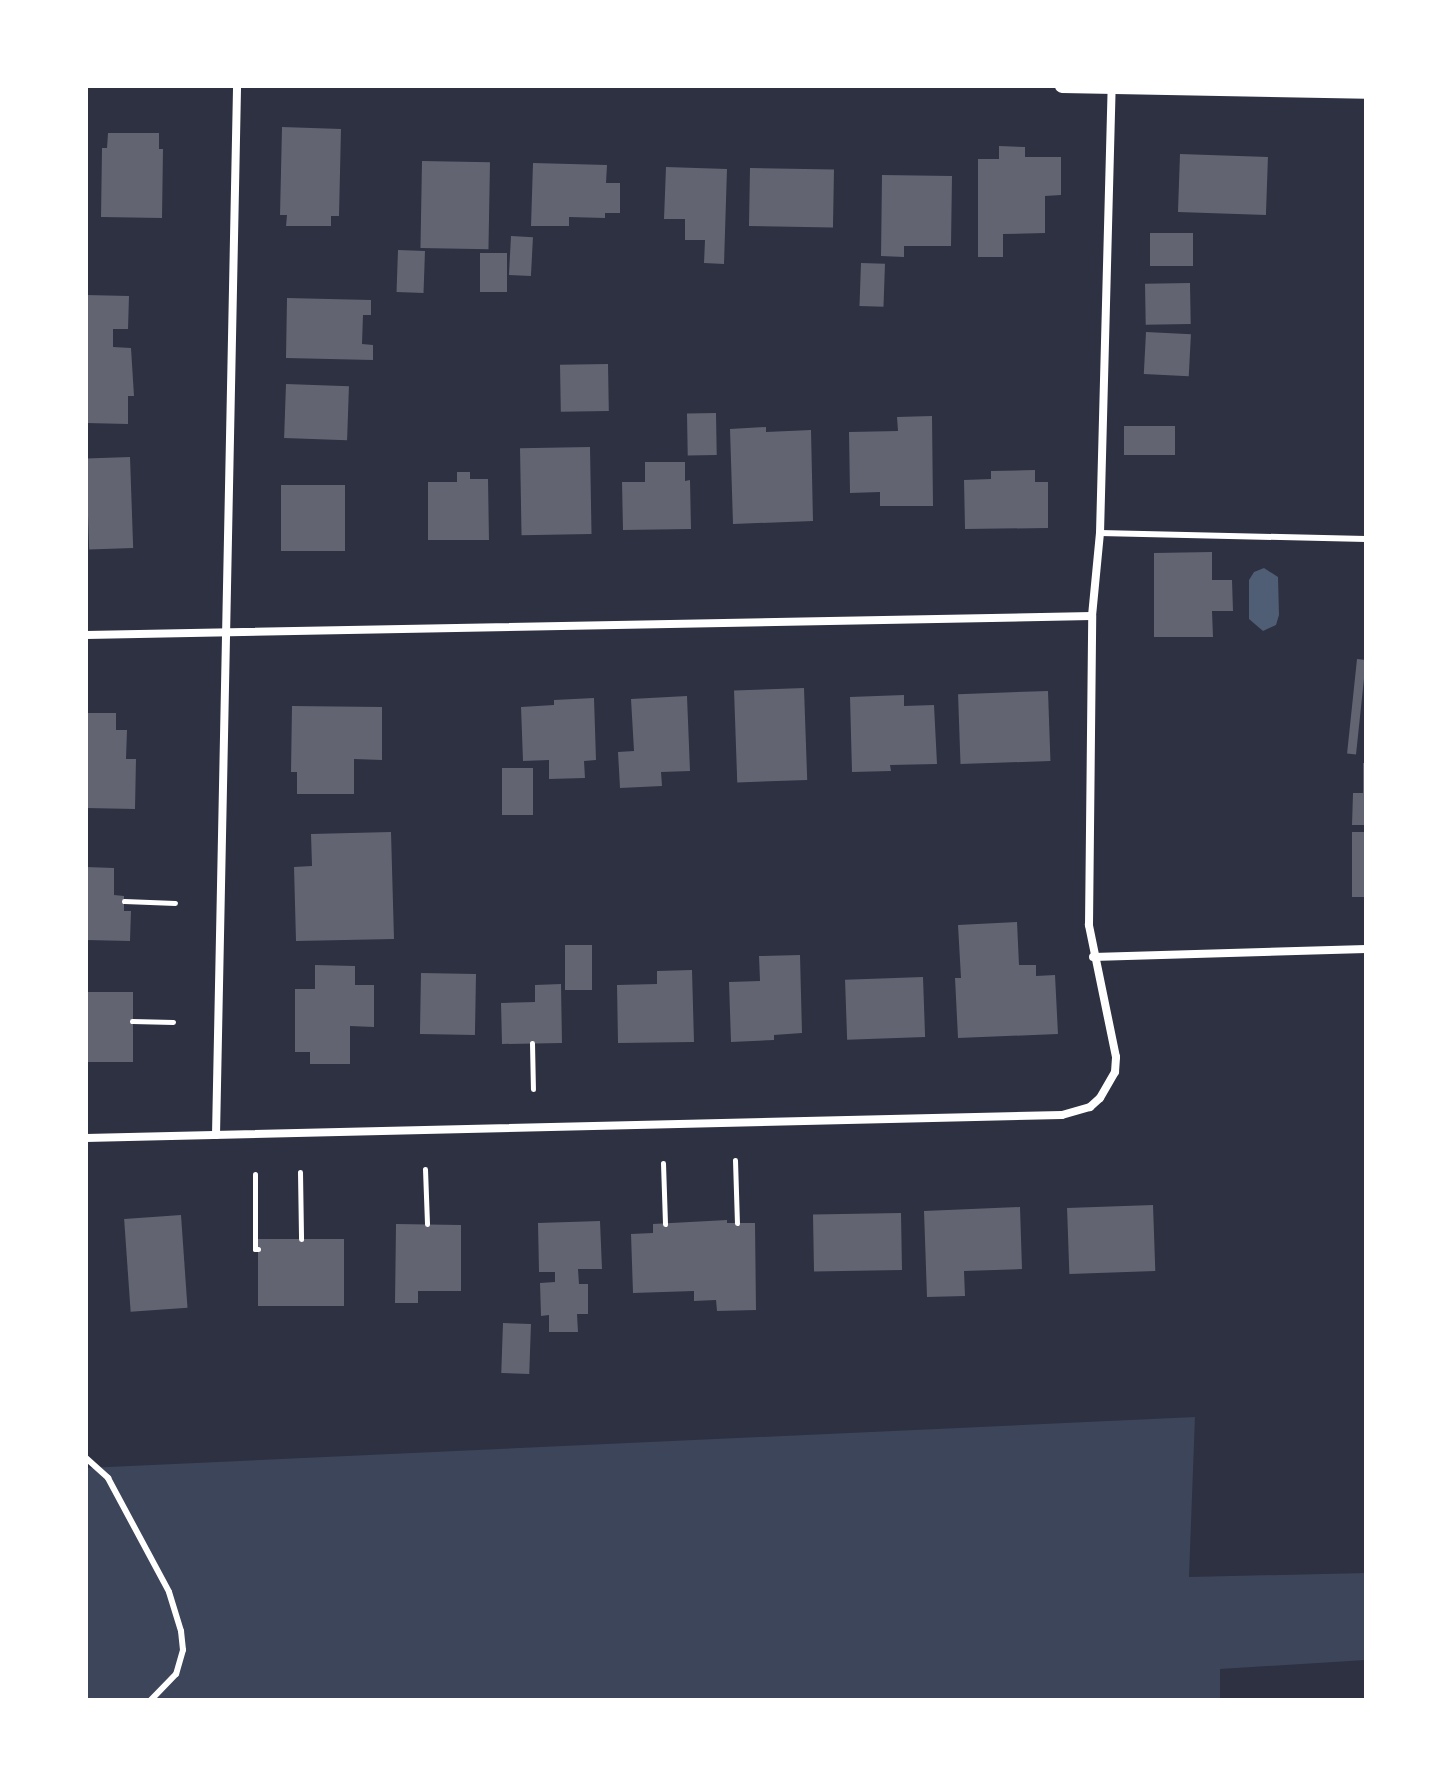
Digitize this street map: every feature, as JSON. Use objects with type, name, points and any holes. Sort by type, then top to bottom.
[{"type":"street","points":[[216,1135],[237,86]]},
{"type":"street","points":[[1062,86],[1366,92]]},
{"type":"street","points":[[86,1138],[1062,1115],[1090,1107],[1109,1086],[1115,1072],[1116,1057],[1093,957],[1089,925],[1092,616],[1100,533],[1112,86]]},
{"type":"street","points":[[86,635],[1092,616]]},
{"type":"street","points":[[1093,957],[1366,949]]},
{"type":"lane","points":[[1100,533],[1366,539]]},
{"type":"lane","points":[[86,1458],[108,1478],[169,1592],[181,1631],[183,1650],[176,1674],[151,1700]]},
{"type":"path","points":[[124,901],[175,903]]},
{"type":"path","points":[[132,1021],[173,1022]]},
{"type":"path","points":[[532,1043],[533,1089]]},
{"type":"path","points":[[735,1160],[737,1223]]},
{"type":"path","points":[[663,1163],[665,1224]]},
{"type":"path","points":[[425,1169],[427,1224]]},
{"type":"path","points":[[300,1172],[301,1239]]},
{"type":"path","points":[[255,1174],[255,1249],[258,1249]]},
{"type":"shaded area","points":[[1264,568],[1278,577],[1279,615],[1276,625],[1263,631],[1249,619],[1249,580],[1254,572]]},
{"type":"shaded area","points":[[1195,1417],[1189,1577],[1366,1573],[1366,1660],[1220,1669],[1220,1700],[86,1700],[86,1468]]},
{"type":"building","points":[[282,127],[341,129],[339,216],[331,216],[331,226],[286,226],[287,215],[280,215]]},
{"type":"building","points":[[108,133],[159,133],[159,149],[163,149],[162,218],[101,217],[102,148],[107,148]]},
{"type":"building","points":[[999,146],[1025,147],[1025,157],[1061,157],[1061,195],[1045,196],[1045,233],[1003,234],[1003,257],[978,257],[978,159],[999,159]]},
{"type":"building","points":[[1180,154],[1268,157],[1266,215],[1178,212]]},
{"type":"building","points":[[422,161],[490,162],[488,249],[420,248]]},
{"type":"building","points":[[533,163],[607,165],[606,183],[620,183],[620,213],[605,213],[605,218],[569,217],[569,226],[531,226]]},
{"type":"building","points":[[666,167],[727,169],[724,264],[704,263],[705,240],[685,240],[685,219],[664,219]]},
{"type":"building","points":[[750,168],[834,169],[833,227],[749,226]]},
{"type":"building","points":[[882,175],[952,176],[951,246],[904,246],[904,257],[881,256]]},
{"type":"building","points":[[1150,233],[1193,233],[1193,266],[1150,266]]},
{"type":"building","points":[[511,236],[533,237],[531,276],[509,275]]},
{"type":"building","points":[[398,250],[425,251],[424,293],[397,292]]},
{"type":"building","points":[[480,253],[507,253],[507,292],[480,292]]},
{"type":"building","points":[[861,263],[885,264],[883,307],[859,306]]},
{"type":"building","points":[[1190,283],[1191,324],[1146,325],[1145,284]]},
{"type":"building","points":[[86,295],[129,296],[128,329],[113,329],[113,347],[131,348],[134,396],[128,396],[128,424],[86,423]]},
{"type":"building","points":[[287,298],[371,300],[371,315],[363,315],[362,344],[373,345],[373,360],[286,358]]},
{"type":"building","points":[[1146,332],[1191,334],[1189,376],[1144,374]]},
{"type":"building","points":[[608,364],[609,411],[561,412],[560,365]]},
{"type":"building","points":[[286,384],[349,386],[347,440],[284,438]]},
{"type":"building","points":[[716,413],[717,455],[688,455],[687,414]]},
{"type":"building","points":[[932,416],[933,506],[880,506],[880,492],[850,493],[849,432],[898,431],[897,417]]},
{"type":"building","points":[[1124,426],[1175,426],[1175,455],[1124,455]]},
{"type":"building","points":[[766,427],[766,432],[811,430],[813,521],[733,524],[730,429]]},
{"type":"building","points":[[590,447],[592,534],[522,535],[520,448]]},
{"type":"building","points":[[130,457],[133,548],[89,549],[86,459]]},
{"type":"building","points":[[645,462],[685,462],[685,481],[690,480],[691,529],[623,530],[622,482],[645,482]]},
{"type":"building","points":[[1035,470],[1035,482],[1048,482],[1048,528],[965,529],[964,480],[991,479],[991,471]]},
{"type":"building","points":[[457,472],[470,472],[470,479],[488,479],[489,540],[428,540],[428,482],[457,482]]},
{"type":"building","points":[[281,485],[345,485],[345,551],[281,551]]},
{"type":"building","points":[[1212,552],[1212,580],[1232,580],[1233,611],[1212,611],[1213,637],[1154,637],[1154,553]]},
{"type":"building","points":[[1357,659],[1366,660],[1356,754],[1347,753]]},
{"type":"building","points":[[804,688],[807,780],[737,782],[734,690]]},
{"type":"building","points":[[1048,691],[1050,761],[960,764],[958,694]]},
{"type":"building","points":[[904,695],[904,706],[934,705],[937,764],[890,765],[891,771],[852,772],[850,697]]},
{"type":"building","points":[[687,696],[690,771],[661,772],[662,786],[620,788],[618,752],[634,751],[631,699]]},
{"type":"building","points":[[594,698],[596,760],[584,761],[585,778],[549,779],[549,760],[523,761],[521,707],[554,705],[554,700]]},
{"type":"building","points":[[292,706],[382,707],[382,760],[354,759],[354,794],[297,794],[297,772],[291,772]]},
{"type":"building","points":[[87,713],[116,713],[116,730],[127,730],[126,759],[136,759],[135,809],[86,808]]},
{"type":"building","points":[[1363,763],[1366,763],[1366,825],[1352,825],[1353,793],[1363,793]]},
{"type":"building","points":[[502,768],[533,768],[533,815],[502,815]]},
{"type":"building","points":[[391,832],[394,939],[296,941],[294,867],[312,866],[311,834]]},
{"type":"building","points":[[1352,832],[1366,832],[1366,897],[1352,897]]},
{"type":"building","points":[[86,867],[114,868],[114,895],[124,896],[124,911],[131,911],[130,941],[86,940]]},
{"type":"building","points":[[1017,922],[1019,965],[1036,965],[1036,976],[1055,975],[1058,1034],[958,1038],[955,978],[961,978],[958,925]]},
{"type":"building","points":[[565,945],[592,945],[592,990],[565,990]]},
{"type":"building","points":[[800,955],[802,1033],[774,1035],[774,1040],[731,1042],[729,982],[760,981],[759,956]]},
{"type":"building","points":[[315,965],[355,966],[355,985],[374,985],[374,1027],[350,1026],[350,1064],[310,1064],[310,1052],[295,1052],[295,989],[315,989]]},
{"type":"building","points":[[692,970],[694,1042],[618,1043],[617,985],[657,984],[657,971]]},
{"type":"building","points":[[421,973],[476,974],[475,1035],[420,1034]]},
{"type":"building","points":[[923,977],[925,1037],[847,1040],[845,980]]},
{"type":"building","points":[[561,984],[562,1043],[502,1044],[501,1003],[535,1002],[535,985]]},
{"type":"building","points":[[86,992],[133,992],[133,1062],[86,1062]]},
{"type":"building","points":[[1153,1205],[1155,1271],[1069,1274],[1067,1208]]},
{"type":"building","points":[[1020,1207],[1022,1269],[964,1271],[965,1296],[927,1297],[924,1211]]},
{"type":"building","points":[[901,1213],[902,1270],[814,1272],[813,1215]]},
{"type":"building","points":[[181,1215],[187,1308],[131,1312],[124,1219]]},
{"type":"building","points":[[727,1220],[727,1223],[755,1223],[756,1310],[717,1311],[716,1300],[694,1301],[694,1291],[633,1293],[631,1234],[653,1233],[653,1224]]},
{"type":"building","points":[[600,1221],[602,1269],[578,1269],[579,1284],[588,1284],[588,1314],[577,1314],[578,1332],[549,1332],[549,1315],[541,1316],[540,1283],[555,1282],[555,1272],[539,1272],[538,1223]]},
{"type":"building","points":[[396,1224],[461,1225],[461,1291],[418,1291],[418,1303],[395,1303]]},
{"type":"building","points":[[258,1239],[344,1239],[344,1306],[258,1306]]},
{"type":"building","points":[[503,1323],[531,1324],[529,1374],[501,1373]]}]
